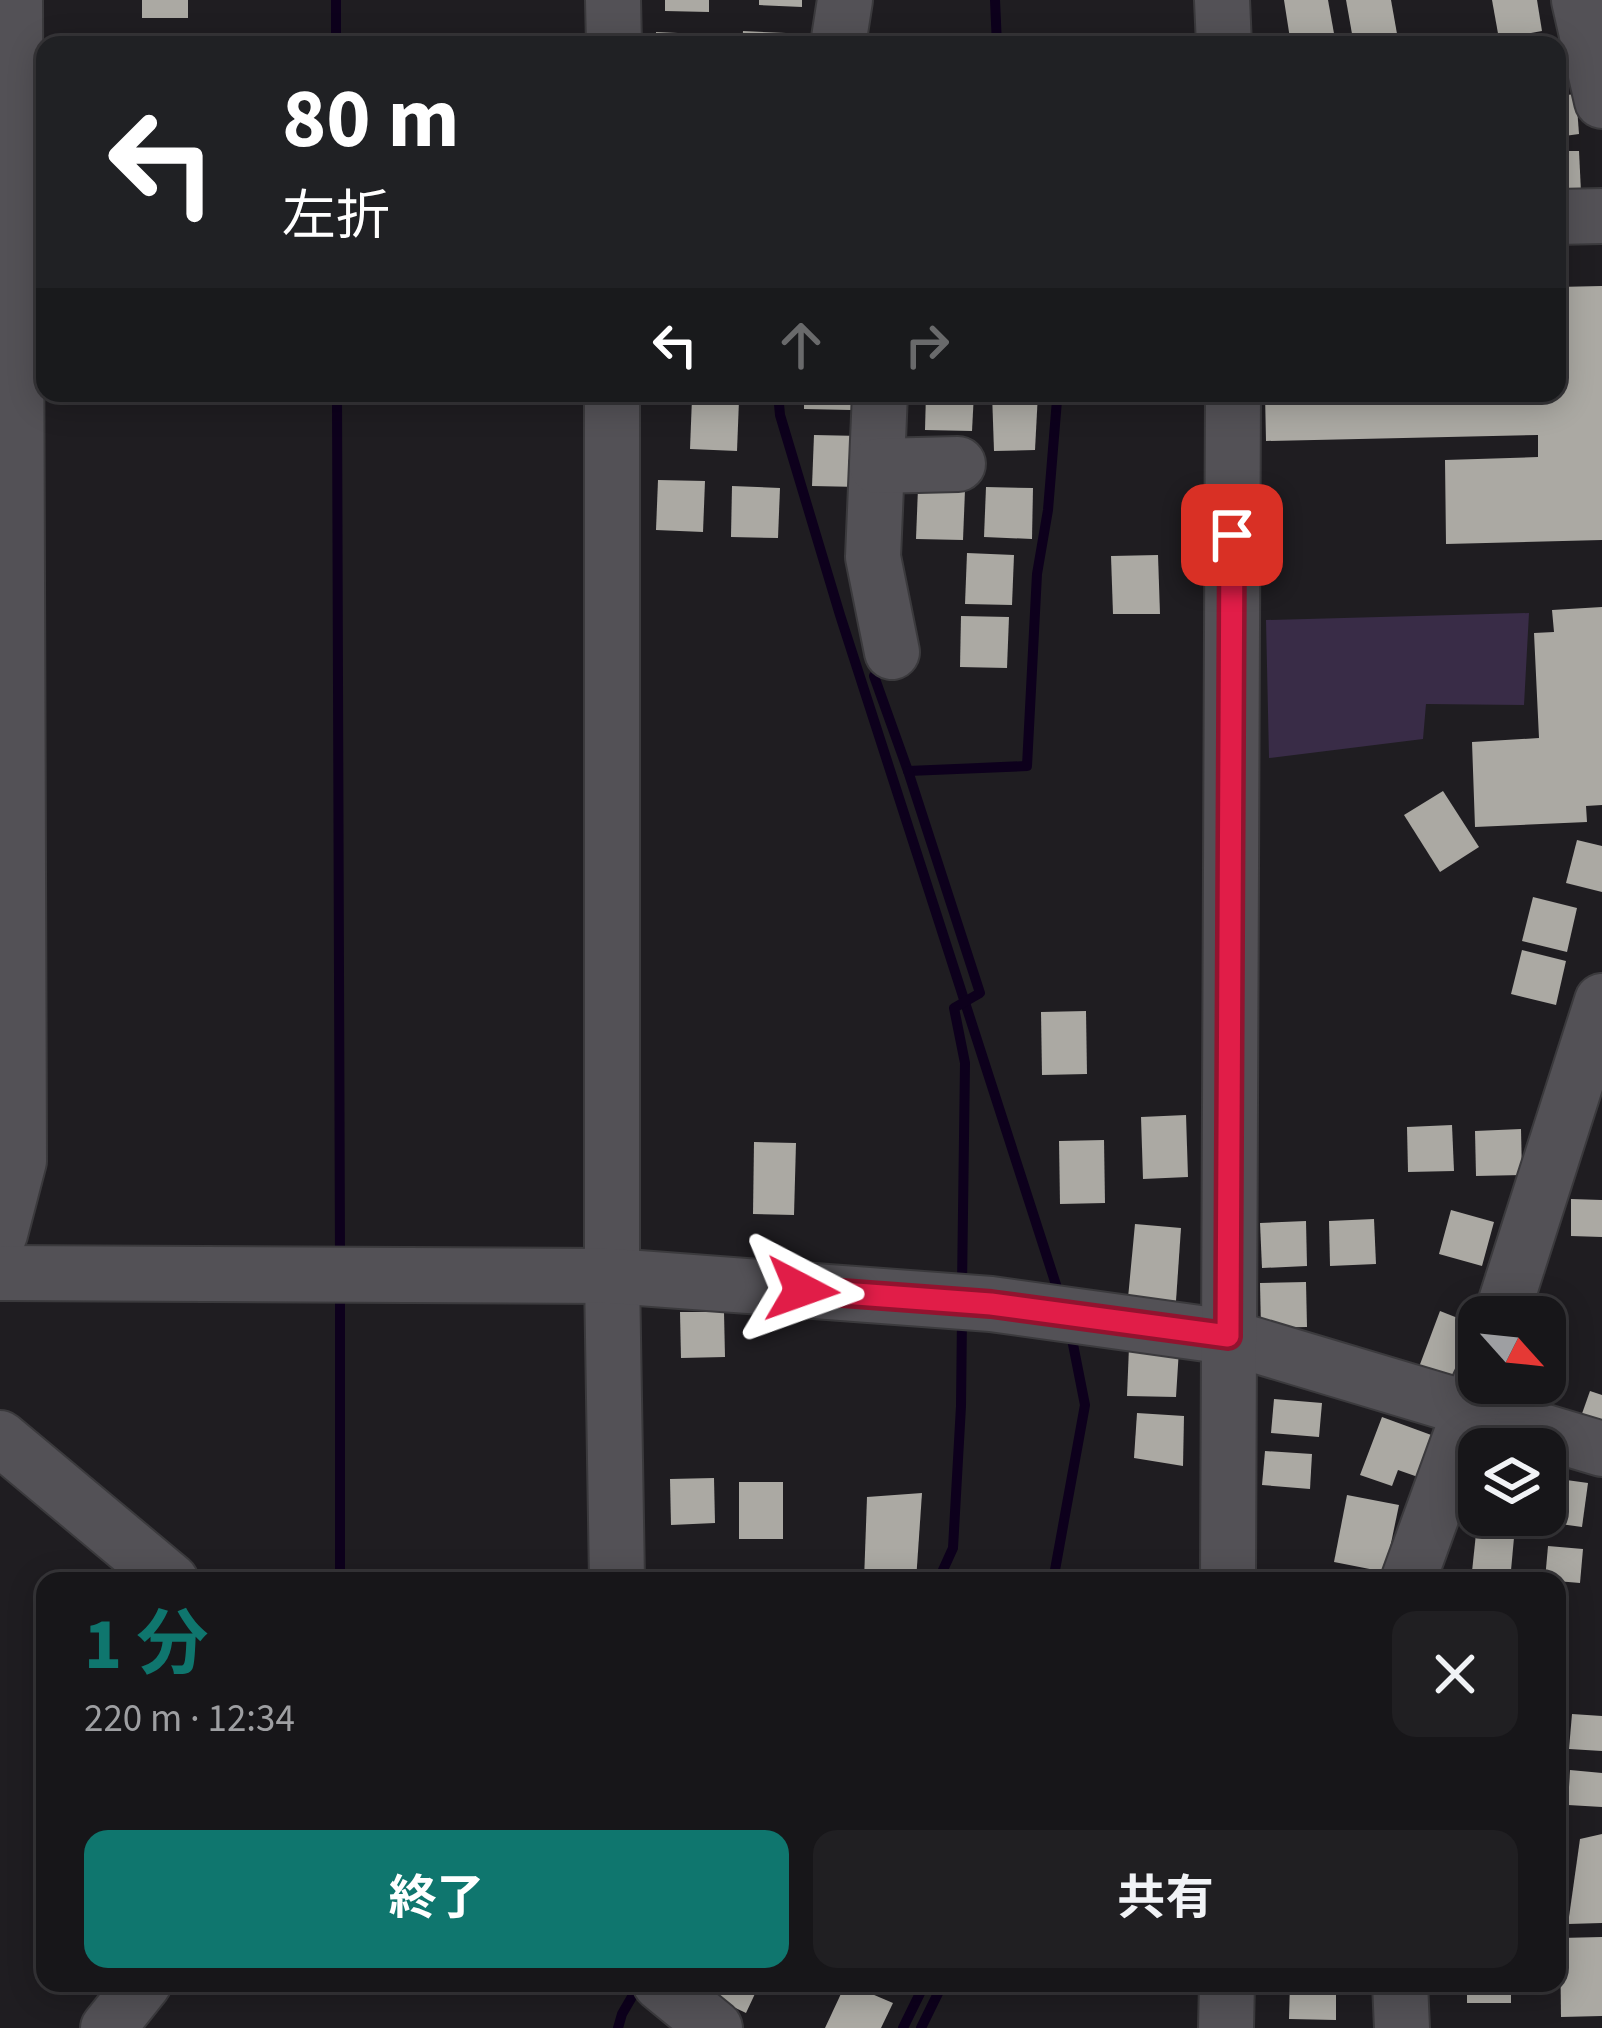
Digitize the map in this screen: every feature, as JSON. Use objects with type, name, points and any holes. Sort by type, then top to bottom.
[{"type":"street","points":[[0,1234],[19,1161],[8,489],[30,235],[15,0]]},
{"type":"street","points":[[614,0],[614,36]]},
{"type":"street","points":[[839,36],[845,0]]},
{"type":"street","points":[[1222,0],[1224,36]]},
{"type":"street","points":[[1579,0],[1602,100]]},
{"type":"street","points":[[1566,217],[1602,216]]},
{"type":"street","points":[[612,402],[616,1572]]},
{"type":"street","points":[[880,402],[873,557],[892,652]]},
{"type":"street","points":[[1228,1572],[1233,402]]},
{"type":"street","points":[[877,466],[958,464]]},
{"type":"street","points":[[1508,1296],[1602,1000]]},
{"type":"street","points":[[0,1273],[613,1276],[991,1304],[1228,1336],[1458,1392]]},
{"type":"street","points":[[1411,1572],[1473,1404]]},
{"type":"street","points":[[1495,1404],[1602,1449]]},
{"type":"street","points":[[0,1438],[160,1572]]},
{"type":"street","points":[[108,2028],[138,1992]]},
{"type":"street","points":[[671,1992],[715,2028]]},
{"type":"street","points":[[1226,2028],[1227,1992]]},
{"type":"street","points":[[1400,1992],[1402,2028]]},
{"type":"shaded area","points":[[1529,613],[1524,705],[1426,704],[1423,739],[1269,758],[1266,620]]},
{"type":"building","points":[[142,0],[188,0],[188,18],[142,18]]},
{"type":"building","points":[[665,0],[709,0],[709,12],[665,11]]},
{"type":"building","points":[[759,0],[802,0],[802,7],[759,5]]},
{"type":"building","points":[[1284,0],[1328,0],[1334,36],[1290,36]]},
{"type":"building","points":[[1346,0],[1391,0],[1397,36],[1352,36]]},
{"type":"building","points":[[1492,0],[1537,0],[1542,31],[1498,36]]},
{"type":"building","points":[[743,31],[786,33],[786,36],[743,36]]},
{"type":"building","points":[[656,32],[700,34],[700,36],[656,36]]},
{"type":"building","points":[[83,33],[152,35],[152,36]]},
{"type":"building","points":[[1576,94],[1579,134],[1566,136],[1566,95]]},
{"type":"building","points":[[1566,151],[1579,151],[1581,192],[1566,193]]},
{"type":"building","points":[[1602,286],[1602,540],[1446,544],[1445,460],[1538,457],[1538,435],[1266,441],[1265,402],[1566,402],[1566,287]]},
{"type":"building","points":[[692,402],[739,402],[737,451],[690,449]]},
{"type":"building","points":[[804,402],[851,402],[851,410],[804,409]]},
{"type":"building","points":[[926,402],[974,402],[972,431],[925,430]]},
{"type":"building","points":[[992,402],[1038,402],[1035,450],[994,451]]},
{"type":"building","points":[[814,435],[861,436],[859,487],[812,486]]},
{"type":"building","points":[[658,480],[705,481],[703,532],[656,530]]},
{"type":"building","points":[[732,486],[780,488],[778,538],[731,537]]},
{"type":"building","points":[[986,487],[1033,488],[1032,539],[984,537]]},
{"type":"building","points":[[918,488],[965,490],[963,540],[916,539]]},
{"type":"building","points":[[967,553],[1014,555],[1012,605],[965,604]]},
{"type":"building","points":[[1158,555],[1160,614],[1113,614],[1111,556]]},
{"type":"building","points":[[1602,607],[1602,805],[1586,806],[1587,822],[1475,827],[1472,742],[1539,738],[1534,633],[1554,632],[1552,610]]},
{"type":"building","points":[[961,616],[1009,617],[1007,668],[960,667]]},
{"type":"building","points":[[1443,791],[1479,847],[1440,872],[1404,815]]},
{"type":"building","points":[[1577,840],[1602,846],[1602,892],[1566,883]]},
{"type":"building","points":[[1533,897],[1577,908],[1567,952],[1522,941]]},
{"type":"building","points":[[1522,950],[1566,961],[1556,1005],[1511,994]]},
{"type":"building","points":[[1086,1011],[1087,1074],[1042,1075],[1041,1012]]},
{"type":"building","points":[[1186,1115],[1188,1177],[1143,1179],[1141,1117]]},
{"type":"building","points":[[1452,1125],[1454,1171],[1408,1172],[1407,1127]]},
{"type":"building","points":[[1521,1129],[1522,1175],[1476,1176],[1475,1131]]},
{"type":"building","points":[[1104,1140],[1105,1203],[1060,1204],[1059,1141]]},
{"type":"building","points":[[754,1142],[796,1143],[794,1215],[753,1214]]},
{"type":"building","points":[[1571,1199],[1602,1200],[1602,1237],[1571,1236]]},
{"type":"building","points":[[1451,1210],[1494,1222],[1482,1266],[1439,1254]]},
{"type":"building","points":[[1374,1219],[1376,1264],[1330,1266],[1329,1221]]},
{"type":"building","points":[[1306,1221],[1307,1266],[1262,1268],[1260,1223]]},
{"type":"building","points":[[1135,1224],[1181,1228],[1176,1301],[1128,1298]]},
{"type":"building","points":[[1306,1282],[1307,1327],[1261,1328],[1260,1283]]},
{"type":"building","points":[[1440,1311],[1458,1318],[1458,1364],[1452,1380],[1419,1367]]},
{"type":"building","points":[[680,1312],[724,1312],[725,1357],[681,1358]]},
{"type":"building","points":[[1129,1347],[1179,1349],[1176,1397],[1127,1396]]},
{"type":"building","points":[[1590,1391],[1602,1395],[1602,1434],[1578,1425]]},
{"type":"building","points":[[1274,1399],[1322,1403],[1319,1437],[1271,1433]]},
{"type":"building","points":[[1137,1413],[1184,1416],[1183,1466],[1134,1458]]},
{"type":"building","points":[[1382,1417],[1434,1436],[1418,1477],[1398,1470],[1392,1486],[1360,1475]]},
{"type":"building","points":[[1265,1451],[1312,1454],[1310,1489],[1262,1485]]},
{"type":"building","points":[[714,1478],[715,1523],[671,1525],[670,1479]]},
{"type":"building","points":[[1566,1480],[1588,1483],[1582,1527],[1566,1525]]},
{"type":"building","points":[[739,1482],[783,1482],[783,1539],[739,1539]]},
{"type":"building","points":[[922,1493],[917,1572],[864,1572],[867,1497]]},
{"type":"building","points":[[1347,1495],[1399,1505],[1385,1572],[1334,1562]]},
{"type":"building","points":[[1476,1536],[1514,1536],[1511,1572],[1472,1572]]},
{"type":"building","points":[[1548,1546],[1583,1549],[1580,1583],[1566,1582],[1566,1572],[1546,1572]]},
{"type":"building","points":[[1572,1714],[1602,1716],[1602,1751],[1569,1749]]},
{"type":"building","points":[[1570,1770],[1602,1773],[1602,1807],[1568,1805]]},
{"type":"building","points":[[1602,1834],[1602,1923],[1568,1924],[1580,1839]]},
{"type":"building","points":[[1602,1937],[1602,2016],[1561,2017],[1566,1938]]},
{"type":"building","points":[[702,1992],[756,1992],[746,2013]]},
{"type":"building","points":[[842,1992],[867,1992],[893,2003],[881,2028],[825,2028]]},
{"type":"building","points":[[1290,1992],[1336,1992],[1336,2020],[1289,2019]]},
{"type":"building","points":[[1467,1992],[1511,1992],[1511,2003],[1467,2003]]},
{"type":"waterway","points":[[336,0],[336,36]]},
{"type":"waterway","points":[[995,0],[997,36]]},
{"type":"waterway","points":[[337,402],[340,1260]]},
{"type":"waterway","points":[[779,402],[840,615],[1059,1294]]},
{"type":"waterway","points":[[874,676],[908,771],[1027,766],[1037,574],[1057,402]]},
{"type":"waterway","points":[[908,771],[980,993],[954,1008],[965,1063],[962,1286]]},
{"type":"waterway","points":[[340,1290],[340,1572]]},
{"type":"waterway","points":[[942,1572],[953,1548],[962,1317]]},
{"type":"waterway","points":[[1055,1572],[1085,1405],[1070,1329]]},
{"type":"waterway","points":[[618,2028],[635,1992]]},
{"type":"waterway","points":[[903,2028],[921,1992]]},
{"type":"waterway","points":[[921,2028],[939,1992]]},
{"type":"route","points":[[802,1290],[991,1304],[1228,1336],[1232,535]]}]
